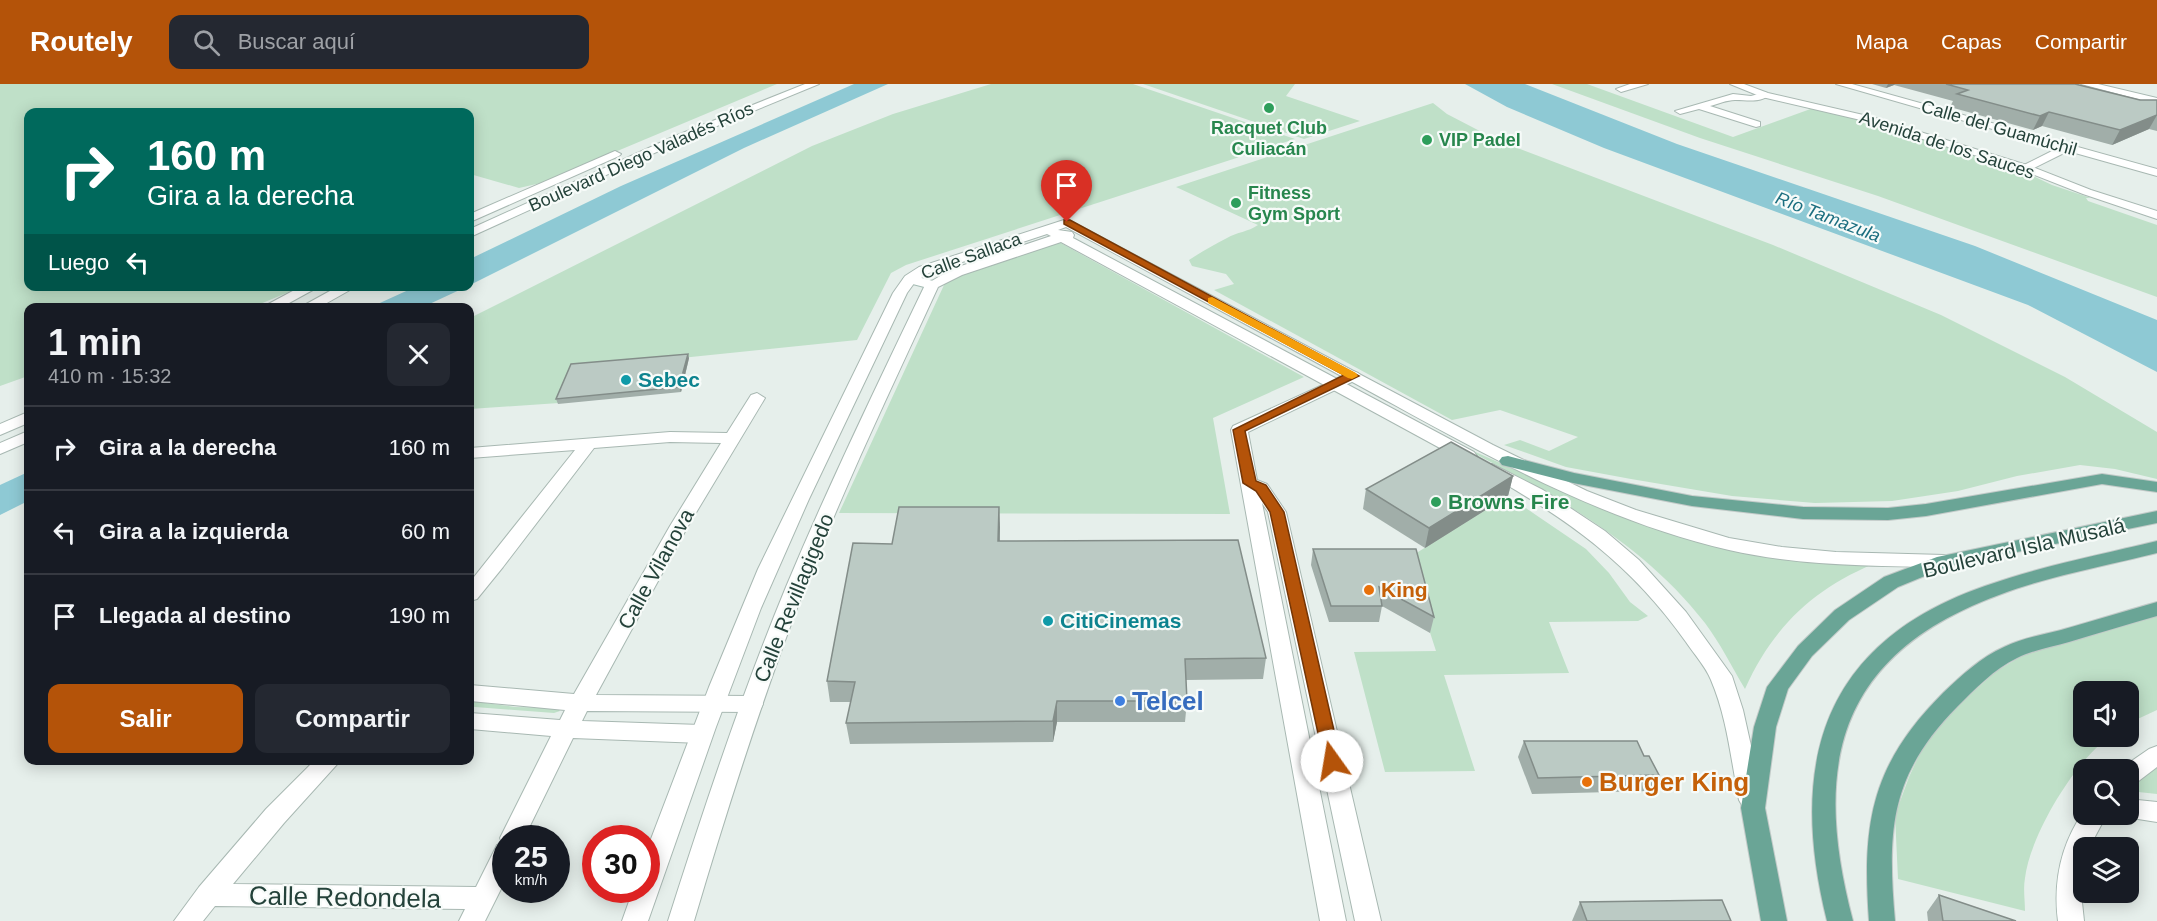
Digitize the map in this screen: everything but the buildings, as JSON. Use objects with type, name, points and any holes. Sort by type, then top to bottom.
[{"type":"main road","points":[[1508,461],[1573,478],[1692,501],[1803,513],[1888,514],[1926,510],[2102,479],[2157,487]]},
{"type":"main road","name":"Boulevard Isla Musalá","points":[[1774,921],[1753,808],[1769,717],[1779,687],[1804,651],[1842,615],[1890,582],[1944,561],[2150,519]]},
{"type":"main road","name":"Boulevard Isla Musalá","points":[[1840,921],[1824,846],[1823,780],[1833,734],[1850,692],[1875,660],[1909,634],[1938,616],[1991,591],[2059,571],[2157,548]]},
{"type":"main road","points":[[1882,921],[1877,874],[1879,832],[1884,803],[1893,778],[1906,753],[1932,716],[1967,683],[2007,654],[2157,609]]},
{"type":"street","name":"Boulevard Diego Valadés Ríos","points":[[650,138],[786,84]]},
{"type":"street","name":"Boulevard Diego Valadés Ríos","points":[[474,231],[679,138],[814,84]]},
{"type":"street","points":[[1621,89],[1643,84]]},
{"type":"street","name":"Avenida de los Sauces","points":[[1735,84],[1765,95],[1845,112],[2026,168],[2087,192],[2157,214]]},
{"type":"street","name":"Calle del Guamúchil","points":[[1841,84],[2157,173]]},
{"type":"street","points":[[2086,84],[2157,101]]},
{"type":"street","points":[[2113,84],[2157,94]]},
{"type":"street","points":[[1680,111],[1733,97],[1751,99],[1765,95]]},
{"type":"street","points":[[1726,115],[1759,104],[1751,99]]},
{"type":"street","points":[[1700,106],[1756,124]]},
{"type":"street","name":"Boulevard Diego Valadés Ríos","points":[[474,216],[628,147]]},
{"type":"street","points":[[2026,168],[2067,148]]},
{"type":"street","points":[[1058,230],[1082,231],[1508,461],[1617,508],[1729,544],[1802,556],[1944,561]]},
{"type":"street","points":[[1058,230],[1537,494],[1598,535],[1632,564],[1679,617],[1721,676],[1732,710],[1753,808]]},
{"type":"street","name":"Calle Sallaca","points":[[910,279],[924,270],[944,263],[1058,230]]},
{"type":"street","name":"Calle Sallaca","points":[[932,285],[957,272],[1058,230]]},
{"type":"street","points":[[910,279],[932,285]]},
{"type":"street","name":"Calle Revillagigedo","points":[[660,850],[711,705],[809,479],[900,293],[910,279]]},
{"type":"street","name":"Calle Revillagigedo","points":[[681,921],[711,822],[752,704],[816,540],[932,285]]},
{"type":"street","points":[[278,303],[304,291]]},
{"type":"street","points":[[316,303],[341,291]]},
{"type":"street","points":[[1333,921],[1239,430],[1353,376]]},
{"type":"street","name":"Calle Vilanova","points":[[582,702],[679,526],[757,398]]},
{"type":"street","points":[[0,430],[24,419]]},
{"type":"street","points":[[474,453],[670,437],[733,438]]},
{"type":"street","points":[[0,449],[24,438]]},
{"type":"street","points":[[474,589],[589,443]]},
{"type":"street","points":[[1250,483],[1261,488],[1277,512],[1368,921]]},
{"type":"street","points":[[474,694],[582,702],[752,704]]},
{"type":"street","points":[[518,825],[566,729],[582,702]]},
{"type":"street","points":[[474,721],[566,729],[701,734]]},
{"type":"street","points":[[2139,768],[2157,755]]},
{"type":"street","name":"Calle Redondela","points":[[187,921],[275,816],[325,765]]},
{"type":"street","points":[[2139,810],[2157,812]]},
{"type":"street","points":[[2071,921],[2069,910],[2071,864],[2082,831],[2087,825]]},
{"type":"street","name":"Calle Redondela","points":[[208,895],[477,910],[492,880]]},
{"type":"street","name":"Calle Revillagigedo","points":[[635,921],[641,903]]},
{"type":"green space","points":[[0,84],[777,84],[541,183],[519,188],[474,175],[474,108],[24,108],[24,291],[291,291],[263,303],[24,303],[24,377],[0,386]]},
{"type":"green space","points":[[991,84],[1133,84],[1295,139],[906,265],[891,273],[857,340],[574,369],[559,403],[474,409],[474,316],[812,146],[893,114]]},
{"type":"green space","name":"Racquet Club Culiacán","points":[[1143,84],[1295,84],[1286,96],[1360,121],[1304,139]]},
{"type":"green space","points":[[1552,84],[1587,84],[1733,137],[1816,107],[2008,164],[2052,185],[2091,198],[2086,198],[2088,201],[2157,225],[2157,297],[1878,196],[1700,138]]},
{"type":"green space","points":[[1433,103],[1447,114],[1499,141],[1773,245],[1941,315],[2065,377],[2157,432],[2157,479],[2115,469],[2080,465],[2017,476],[1958,491],[1892,501],[1815,503],[1732,496],[1566,467],[1504,445],[1520,440],[1549,451],[1578,437],[1500,410],[1452,420],[1214,290],[1234,284],[1226,274],[1192,266],[1189,260],[1231,236],[1258,225],[1176,187]]},
{"type":"green space","points":[[1057,241],[1304,377],[1213,418],[1230,514],[839,513],[944,285],[956,276]]},
{"type":"green space","points":[[1453,442],[1565,492],[1712,542],[1881,561],[1836,583],[1799,611],[1769,646],[1745,689],[1705,623],[1651,566],[1621,541],[1556,498]]},
{"type":"green space","points":[[1508,496],[1586,549],[1609,573],[1630,602],[1648,616],[1638,621],[1549,622],[1569,673],[1444,675],[1475,771],[1385,772],[1354,652],[1436,651],[1410,557]]},
{"type":"green space","points":[[2157,615],[2157,710],[2139,718],[2139,681],[2073,681],[2073,747],[2098,747],[2087,759],[2073,759],[2073,776],[2056,801],[2035,842],[2024,882],[2025,911],[1898,879],[1895,815],[1930,731],[1995,672],[2025,654]]},
{"type":"green space","points":[[474,702],[515,707],[557,708],[560,711],[554,713],[475,707]]},
{"type":"green space","points":[[2157,758],[2157,794],[2139,792],[2139,772]]},
{"type":"water","points":[[854,84],[888,84],[744,148],[474,283],[474,257],[621,186]]},
{"type":"water","name":"Río Tamazula","points":[[1465,84],[1525,84],[1677,144],[1975,246],[2157,320],[2157,372],[2028,305],[1604,148],[1507,107]]},
{"type":"water","points":[[406,291],[457,291],[432,303],[380,303]]},
{"type":"water","points":[[24,474],[24,503],[0,515],[0,485]]},
{"type":"slow traffic","points":[[1212,300],[1352,376]]},
{"type":"place","name":"Racquet Club Culiacán","points":[[1269,108]]},
{"type":"place","name":"VIP Padel","points":[[1427,140]]},
{"type":"place","name":"Fitness Gym Sport","points":[[1236,203]]},
{"type":"place","name":"Sebec","points":[[626,380]]},
{"type":"place","name":"Browns Fire","points":[[1436,502]]},
{"type":"place","name":"King","points":[[1369,590]]},
{"type":"place","name":"CitiCinemas","points":[[1048,621]]},
{"type":"place","name":"Telcel","points":[[1120,701]]},
{"type":"place","name":"Burger King","points":[[1587,782]]},
{"type":"route","points":[[1067,222],[1353,376],[1246,424],[1239,430],[1250,483],[1261,488],[1277,512],[1332,761]]}]
